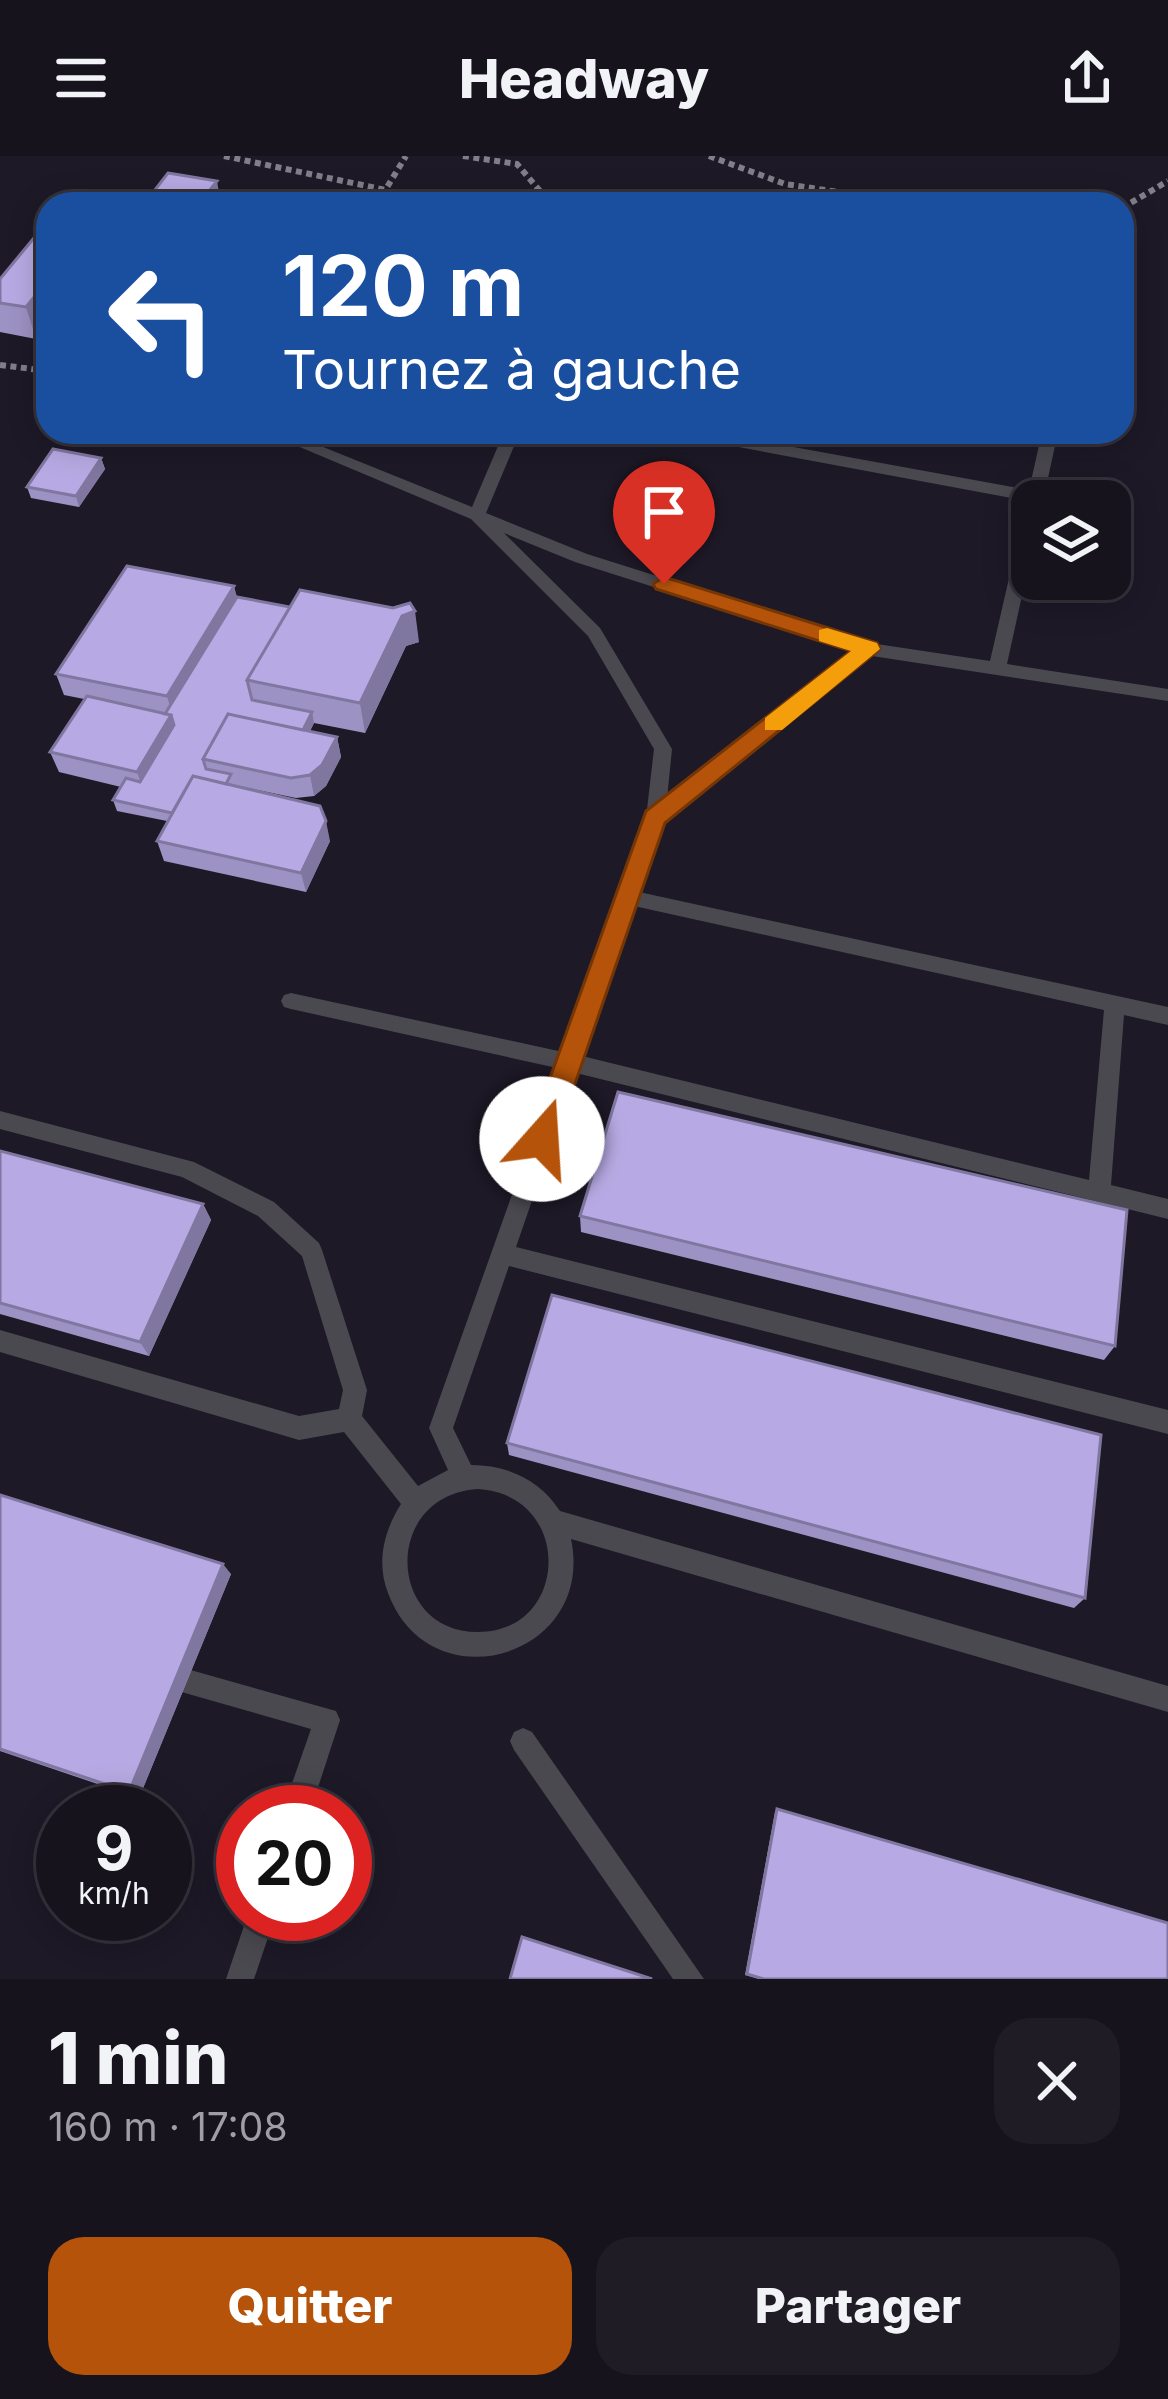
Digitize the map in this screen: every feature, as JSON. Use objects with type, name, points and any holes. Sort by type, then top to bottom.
[{"type":"lane","points":[[302,444],[581,558],[869,649],[1168,695]]},
{"type":"lane","points":[[477,515],[507,444]]},
{"type":"lane","points":[[743,444],[1011,499]]},
{"type":"lane","points":[[1039,480],[1047,444]]},
{"type":"lane","points":[[464,1478],[441,1428],[655,818],[663,748],[594,632],[477,515]]},
{"type":"lane","points":[[997,668],[1012,600]]},
{"type":"lane","points":[[655,818],[869,649]]},
{"type":"lane","points":[[627,897],[1168,1016]]},
{"type":"lane","points":[[291,1001],[569,1062],[1168,1209]]},
{"type":"lane","points":[[1099,1192],[1115,1005]]},
{"type":"lane","points":[[0,1120],[185,1169],[266,1209],[311,1250],[355,1390],[349,1419]]},
{"type":"lane","points":[[502,1254],[1168,1422]]},
{"type":"lane","points":[[0,1340],[298,1428],[349,1419]]},
{"type":"lane","points":[[349,1419],[417,1504]]},
{"type":"lane","points":[[491,1476],[517,1484],[539,1500],[554,1522],[562,1549],[559,1577],[548,1604],[516,1634],[476,1646],[448,1642],[424,1629],[406,1608],[396,1581],[394,1554],[401,1527],[417,1504],[438,1486],[464,1478],[491,1476]]},
{"type":"lane","points":[[554,1522],[1168,1699]]},
{"type":"lane","points":[[187,1682],[327,1720],[305,1785]]},
{"type":"lane","points":[[523,1741],[690,1979]]},
{"type":"lane","points":[[240,1979],[253,1941]]},
{"type":"path","points":[[224,156],[386,190],[406,156]]},
{"type":"path","points":[[463,156],[517,164],[541,192]]},
{"type":"path","points":[[709,156],[740,174],[837,192]]},
{"type":"path","points":[[1134,201],[1168,181]]},
{"type":"path","points":[[0,365],[36,370]]},
{"type":"building","points":[[168,173],[217,181],[208,192],[153,192]]},
{"type":"building","points":[[36,236],[36,295],[26,307],[0,303],[0,279]]},
{"type":"building","points":[[53,449],[101,458],[76,496],[27,487]]},
{"type":"building","points":[[127,566],[234,586],[167,696],[56,674]]},
{"type":"building","points":[[300,590],[393,608],[410,603],[415,611],[402,616],[360,703],[247,680]]},
{"type":"building","points":[[237,597],[290,607],[247,680],[252,700],[312,712],[303,730],[228,714],[203,759],[206,769],[231,774],[226,784],[193,776],[172,813],[113,800],[126,778],[140,782],[174,725],[171,715],[165,714]]},
{"type":"building","points":[[87,696],[171,715],[137,772],[50,752]]},
{"type":"building","points":[[228,714],[337,737],[322,765],[310,775],[291,778],[203,759]]},
{"type":"building","points":[[193,776],[320,806],[326,821],[301,873],[157,841]]},
{"type":"building","points":[[618,1092],[1127,1210],[1115,1346],[580,1216]]},
{"type":"building","points":[[0,1151],[203,1204],[140,1342],[0,1303]]},
{"type":"building","points":[[552,1295],[1101,1435],[1085,1598],[507,1443]]},
{"type":"building","points":[[0,1495],[223,1564],[132,1785],[108,1785],[0,1749]]},
{"type":"building","points":[[777,1809],[1168,1923],[1168,1979],[764,1979],[747,1974]]},
{"type":"building","points":[[522,1937],[652,1979],[510,1979]]},
{"type":"slow traffic","points":[[774,724],[869,649],[827,635]]},
{"type":"route","points":[[542,1139],[655,818],[869,649],[664,584]]}]
